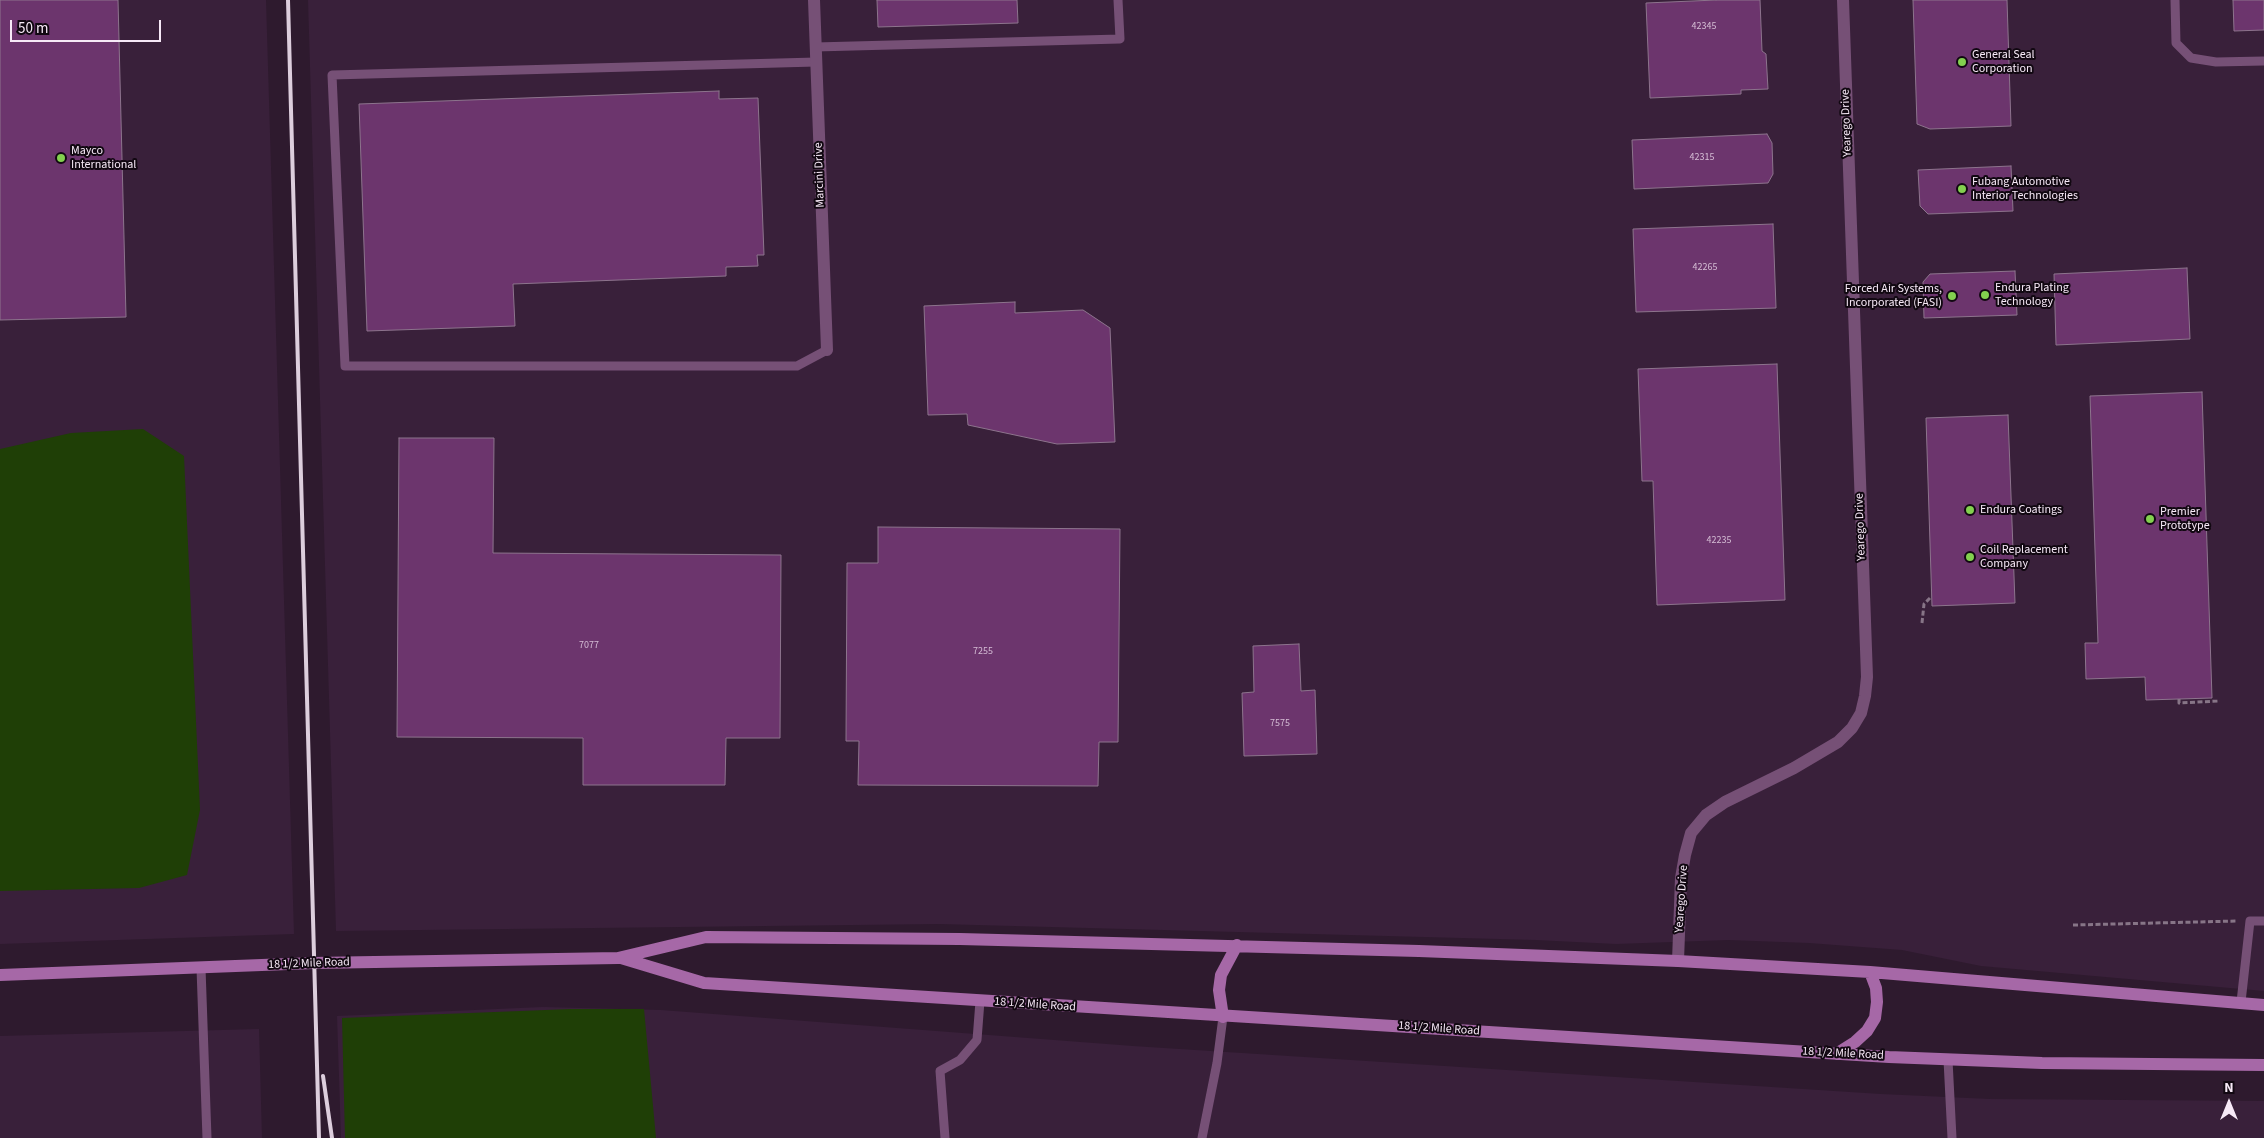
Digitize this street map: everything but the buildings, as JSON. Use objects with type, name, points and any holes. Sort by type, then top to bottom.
[{"type":"street","name":"Marcini Drive","points":[[814,0],[827,350]]},
{"type":"street","name":"Yearego Drive","points":[[1678,961],[1681,878],[1685,855],[1692,833],[1706,815],[1725,802],[1794,768],[1838,742],[1852,728],[1861,713],[1865,696],[1866,669],[1843,0]]},
{"type":"street","name":"18 1/2 Mile Road","points":[[0,975],[324,963],[618,958],[706,937],[960,939],[1237,945],[1678,961],[1870,972],[2264,1005]]},
{"type":"street","points":[[1223,1017],[1219,990],[1222,975],[1237,945]]},
{"type":"street","name":"18 1/2 Mile Road","points":[[618,958],[704,983],[1223,1017],[1948,1060],[2261,1066]]},
{"type":"street","points":[[1836,1054],[1867,1032],[1875,1018],[1877,995],[1870,972]]},
{"type":"lane","points":[[815,46],[1120,39],[1118,0]]},
{"type":"lane","points":[[2175,0],[2176,43],[2191,58],[2216,62],[2264,61]]},
{"type":"lane","points":[[816,62],[332,75],[345,366],[797,366],[827,350]]},
{"type":"lane","points":[[2241,1002],[2250,921],[2264,921]]},
{"type":"lane","points":[[201,968],[207,1138]]},
{"type":"lane","points":[[945,1138],[940,1071],[960,1060],[978,1040],[980,1001]]},
{"type":"lane","points":[[1202,1138],[1214,1080],[1223,1017]]},
{"type":"lane","points":[[1948,1060],[1952,1138]]},
{"type":"path","points":[[1922,623],[1924,604],[1932,598]]},
{"type":"path","points":[[2179,699],[2179,703],[2220,701]]},
{"type":"path","points":[[2073,925],[2250,921]]},
{"type":"shaded area","points":[[0,0],[266,0],[294,934],[0,944]]},
{"type":"shaded area","points":[[308,0],[2264,0],[2264,991],[1981,966],[1902,950],[1809,943],[1728,940],[1616,944],[1536,940],[939,924],[336,931]]},
{"type":"shaded area","points":[[543,1007],[661,1010],[1133,1046],[1881,1094],[1990,1099],[2264,1101],[2264,1138],[341,1138],[337,1016]]},
{"type":"shaded area","points":[[259,1029],[262,1138],[0,1138],[0,1036]]},
{"type":"green space","points":[[143,429],[184,456],[200,810],[187,875],[139,888],[0,891],[0,449],[71,433]]},
{"type":"green space","points":[[571,1009],[644,1009],[656,1138],[345,1138],[342,1018]]},
{"type":"railway","points":[[288,0],[319,1138]]},
{"type":"railway","points":[[323,1076],[332,1138]]},
{"type":"place","name":"General Seal Corporation","points":[[1962,62]]},
{"type":"place","name":"Mayco International","points":[[61,158]]},
{"type":"place","name":"Fubang Automotive Interior Technologies","points":[[1962,189]]},
{"type":"place","name":"Endura Plating Technology","points":[[1985,295]]},
{"type":"place","name":"Forced Air Systems, Incorporated (FASI)","points":[[1952,296]]},
{"type":"place","name":"Endura Coatings","points":[[1970,510]]},
{"type":"place","name":"Premier Prototype","points":[[2150,519]]},
{"type":"place","name":"Coil Replacement Company","points":[[1970,557]]}]
